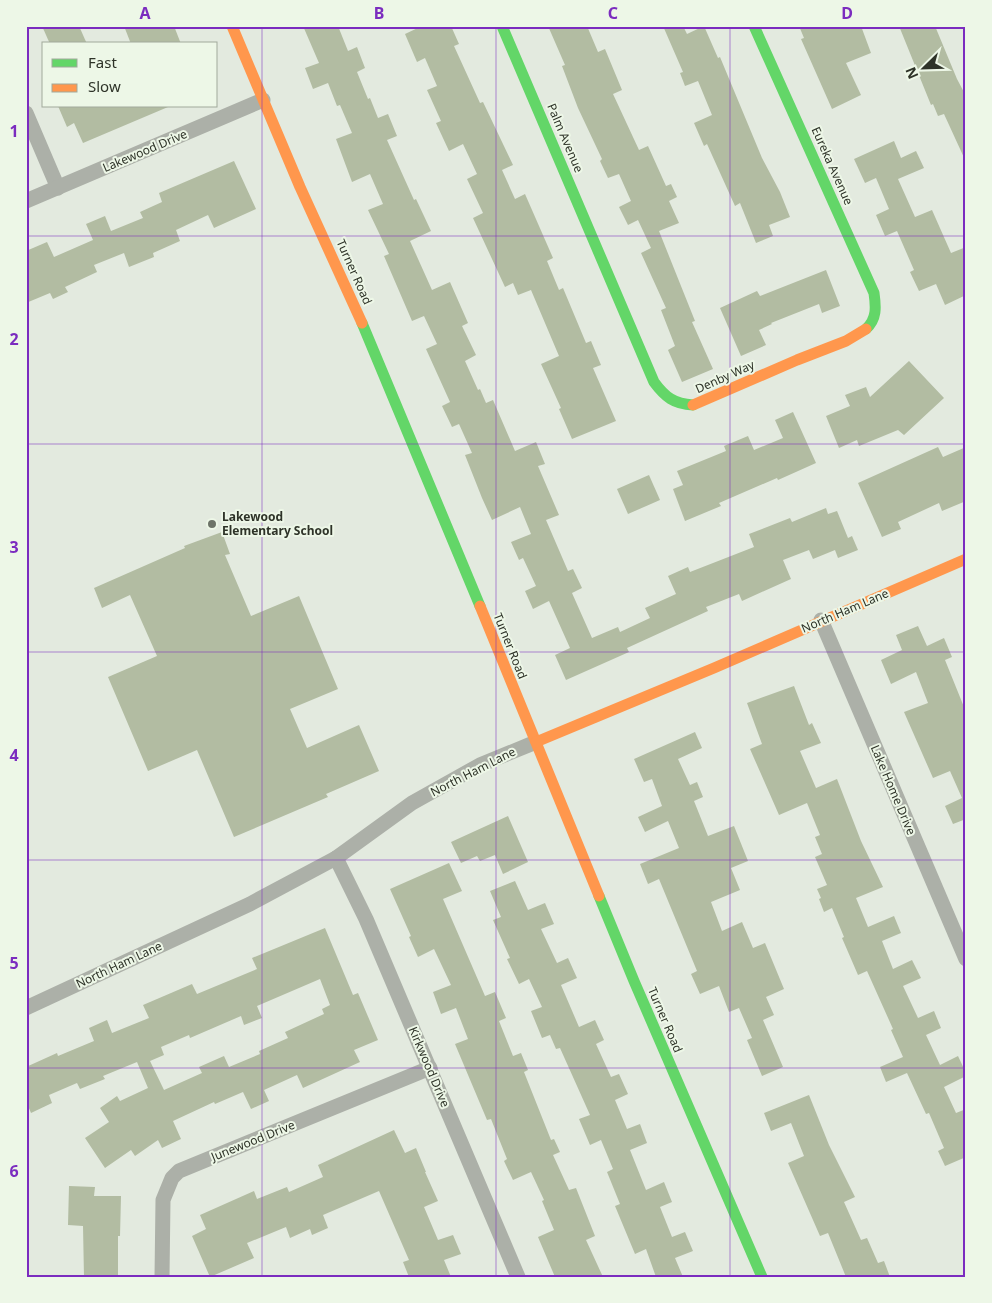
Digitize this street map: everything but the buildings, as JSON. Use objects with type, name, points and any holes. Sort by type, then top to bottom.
[{"type":"main road","name":"Turner Road","points":[[232,26],[304,196],[378,360],[634,981],[762,1277]]},
{"type":"main road","name":"Palm Avenue","points":[[502,26],[602,261]]},
{"type":"main road","name":"Eureka Avenue","points":[[754,26],[874,293],[876,310],[874,319]]},
{"type":"main road","name":"Denby Way","points":[[602,261],[654,382],[665,398],[677,404],[695,405],[854,338],[869,327],[874,319]]},
{"type":"main road","name":"North Ham Lane","points":[[536,742],[714,668],[821,620],[966,559]]},
{"type":"street","name":"Lakewood Drive","points":[[26,201],[263,100]]},
{"type":"street","points":[[26,113],[58,188]]},
{"type":"street","name":"Lake Home Drive","points":[[821,620],[966,959]]},
{"type":"street","name":"North Ham Lane","points":[[26,1008],[250,904],[336,858],[412,803],[480,765],[536,742]]},
{"type":"street","name":"Kirkwood Drive","points":[[336,858],[366,919],[518,1277]]},
{"type":"street","name":"Junewood Drive","points":[[162,1277],[163,1200],[172,1178],[178,1171],[430,1068]]},
{"type":"traffic: fast","points":[[502,26],[654,382],[670,399],[693,405]]},
{"type":"traffic: fast","points":[[754,26],[874,293],[874,317],[866,329]]},
{"type":"traffic: fast","points":[[362,323],[480,606]]},
{"type":"traffic: fast","points":[[599,896],[762,1277]]},
{"type":"traffic: slow","points":[[232,26],[300,187],[362,323]]},
{"type":"traffic: slow","points":[[693,405],[846,341],[866,329]]},
{"type":"traffic: slow","points":[[536,742],[714,668],[966,559]]},
{"type":"traffic: slow","points":[[480,606],[599,896]]},
{"type":"place","name":"Lakewood Elementary School","points":[[212,524]]}]
